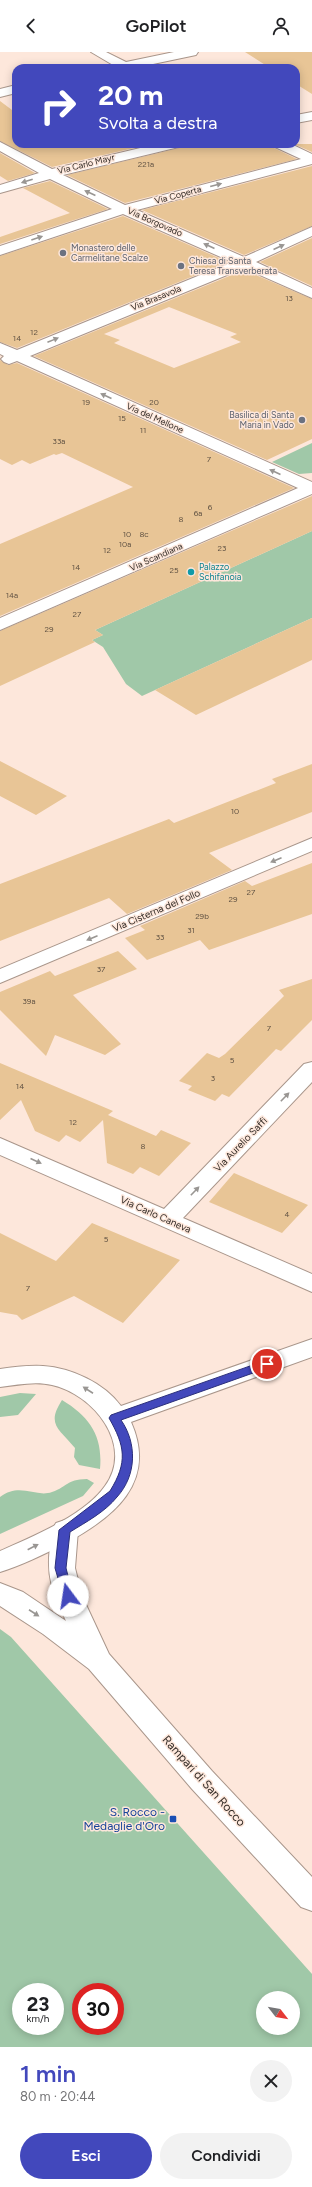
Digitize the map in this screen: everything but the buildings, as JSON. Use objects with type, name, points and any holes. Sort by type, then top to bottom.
[{"type":"street","points":[[97,52],[118,64]]},
{"type":"street","points":[[137,64],[192,52]]},
{"type":"street","points":[[0,93],[12,90]]},
{"type":"street","points":[[300,118],[312,116]]},
{"type":"street","name":"Via Borgovado","points":[[0,146],[48,174],[245,262],[312,294]]},
{"type":"street","name":"Via Carlo Mayr","points":[[0,190],[48,174],[157,148]]},
{"type":"street","points":[[288,148],[312,160]]},
{"type":"street","name":"Via Coperta","points":[[0,251],[124,209],[312,160]]},
{"type":"street","name":"Via Brasavola","points":[[0,363],[16,355],[245,262],[312,231]]},
{"type":"street","name":"Via del Mellone","points":[[0,348],[312,488]]},
{"type":"street","name":"Via Scandiana","points":[[2,622],[312,488]]},
{"type":"street","name":"Via Cisterna del Follo","points":[[0,977],[312,844]]},
{"type":"street","name":"Via Aurelio Saffi","points":[[168,1219],[312,1069]]},
{"type":"street","name":"Via Carlo Caneva","points":[[0,1146],[312,1284]]},
{"type":"street","points":[[115,1418],[312,1348]]},
{"type":"street","points":[[0,1378],[37,1375],[57,1377],[83,1387],[94,1394],[115,1418],[123,1431],[128,1445],[128,1460],[120,1484],[114,1494],[103,1504],[65,1530],[0,1562]]},
{"type":"street","name":"Rampari di San Rocco","points":[[65,1530],[61,1568],[68,1596],[99,1661]]},
{"type":"street","name":"Rampari di San Rocco","points":[[0,1594],[13,1600],[53,1626],[99,1661],[202,1780],[312,1898]]},
{"type":"green space","points":[[312,443],[312,473],[299,474],[272,462]]},
{"type":"green space","points":[[312,531],[312,618],[142,696],[126,684],[103,647],[92,640],[103,635],[95,630]]},
{"type":"green space","points":[[20,1393],[36,1394],[18,1415],[0,1417],[0,1397]]},
{"type":"green space","points":[[62,1400],[80,1413],[93,1428],[99,1447],[100,1469],[79,1465],[74,1457],[75,1448],[56,1426],[55,1415]]},
{"type":"green space","points":[[87,1479],[94,1483],[83,1496],[0,1534],[0,1497],[7,1493],[21,1490],[40,1493],[52,1492],[71,1482]]},
{"type":"green space","points":[[0,1629],[11,1637],[312,1974],[312,2047],[0,2047]]},
{"type":"place","name":"Monastero delle Carmelitane Scalze","points":[[63,253]]},
{"type":"place","name":"Chiesa di Santa Teresa Transverberata","points":[[181,266]]},
{"type":"place","name":"Basilica di Santa Maria in Vado","points":[[302,420]]},
{"type":"place","name":"Palazzo Schifanoia","points":[[191,572]]},
{"type":"place","name":"S. Rocco - Medaglie d'Oro","points":[[173,1819]]},
{"type":"route","points":[[68,1596],[61,1568],[65,1530],[89,1515],[114,1494],[124,1475],[128,1460],[128,1445],[123,1431],[115,1418],[267,1364]]}]
